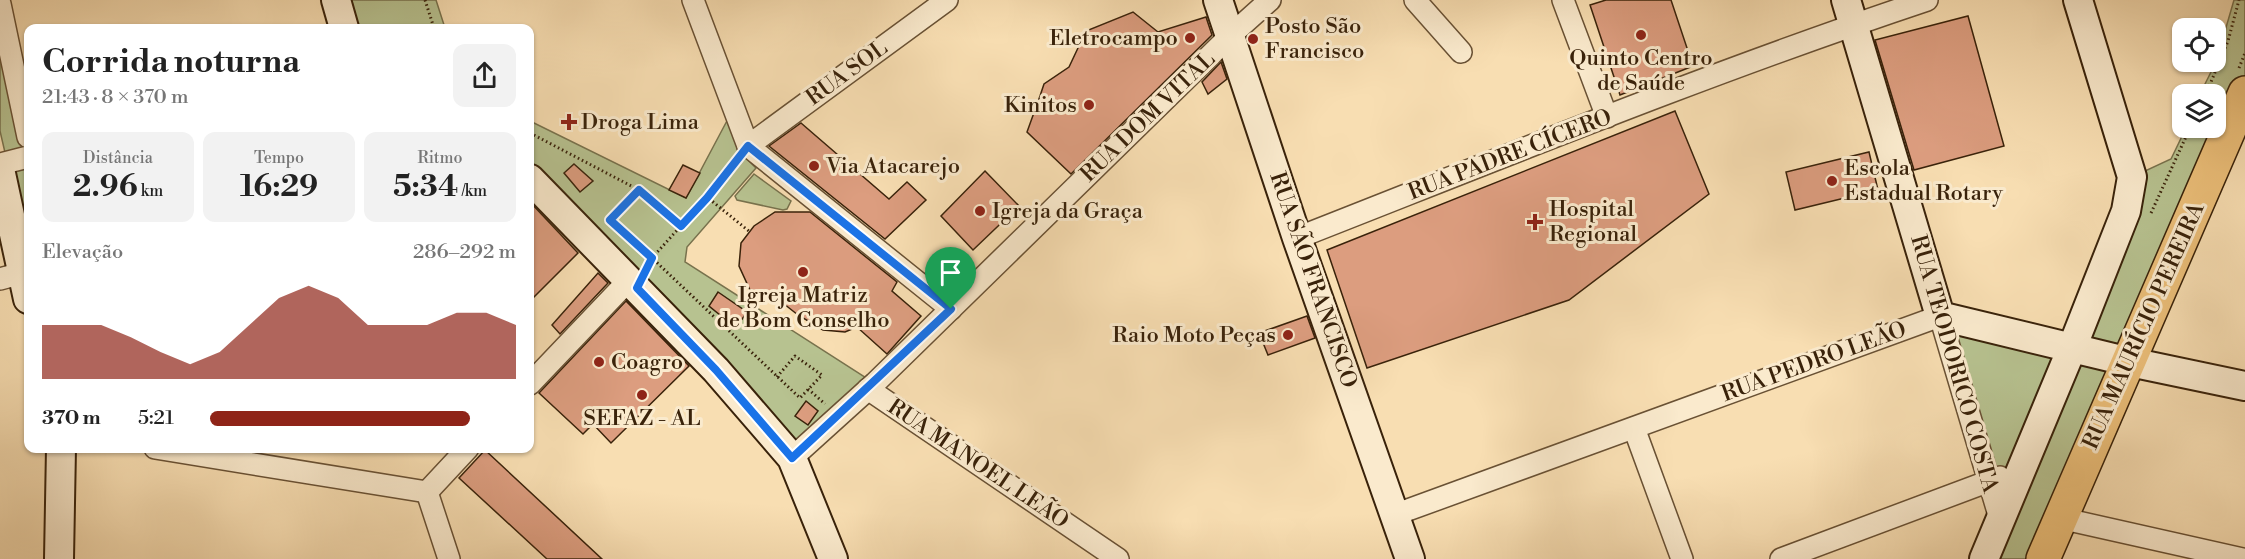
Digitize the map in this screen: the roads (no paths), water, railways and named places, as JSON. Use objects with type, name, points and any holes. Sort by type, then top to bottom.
[{"type":"main road","name":"RUA MAURÍCIO PEREIRA","points":[[2043,559],[2245,93]]},
{"type":"street","points":[[336,0],[343,24]]},
{"type":"street","points":[[693,0],[748,146],[951,309]]},
{"type":"street","name":"RUA SOL","points":[[748,146],[947,0]]},
{"type":"street","name":"RUA SÃO FRANCISCO","points":[[1218,0],[1297,238],[1410,559]]},
{"type":"street","name":"RUA DOM VITAL","points":[[792,458],[868,389],[1231,35],[1270,0]]},
{"type":"street","points":[[1415,0],[1461,52]]},
{"type":"street","points":[[1563,0],[1607,117]]},
{"type":"street","name":"RUA PADRE CÍCERO","points":[[1297,238],[1607,117],[1850,12],[1928,0]]},
{"type":"street","points":[[1984,559],[2126,211],[2132,177],[2078,0]]},
{"type":"street","points":[[0,4],[16,98],[24,124]]},
{"type":"street","name":"RUA TEODORICO COSTA","points":[[1850,12],[2001,522]]},
{"type":"street","points":[[0,164],[24,158]]},
{"type":"street","points":[[0,169],[17,284]]},
{"type":"street","points":[[534,183],[716,370],[792,458],[833,559]]},
{"type":"street","points":[[534,380],[633,284]]},
{"type":"street","points":[[1940,316],[2130,362],[2245,386]]},
{"type":"street","name":"RUA PEDRO LEÃO","points":[[1394,515],[1940,316]]},
{"type":"street","name":"RUA MANOEL LEÃO","points":[[868,389],[1118,559]]},
{"type":"street","points":[[1634,428],[1682,559]]},
{"type":"street","points":[[59,559],[61,453]]},
{"type":"street","points":[[187,453],[427,492]]},
{"type":"street","points":[[427,492],[463,453]]},
{"type":"street","points":[[1781,559],[2022,470]]},
{"type":"street","points":[[427,492],[449,559]]},
{"type":"street","points":[[2060,518],[2243,559]]},
{"type":"place","name":"Quinto Centro de Saúde","points":[[1641,35]]},
{"type":"place","name":"Eletrocampo","points":[[1190,38]]},
{"type":"place","name":"Posto São Francisco","points":[[1253,39]]},
{"type":"place","name":"Kinitos","points":[[1089,105]]},
{"type":"place","name":"Droga Lima","points":[[569,122]]},
{"type":"place","name":"Via Atacarejo","points":[[814,166]]},
{"type":"place","name":"Escola Estadual Rotary","points":[[1832,181]]},
{"type":"place","name":"Igreja da Graça","points":[[980,211]]},
{"type":"place","name":"Hospital Regional","points":[[1535,222]]},
{"type":"place","name":"Igreja Matriz de Bom Conselho","points":[[803,272]]},
{"type":"place","name":"Raio Moto Peças","points":[[1288,335]]},
{"type":"place","name":"Coagro","points":[[599,362]]},
{"type":"place","name":"SEFAZ - AL","points":[[642,395]]}]
